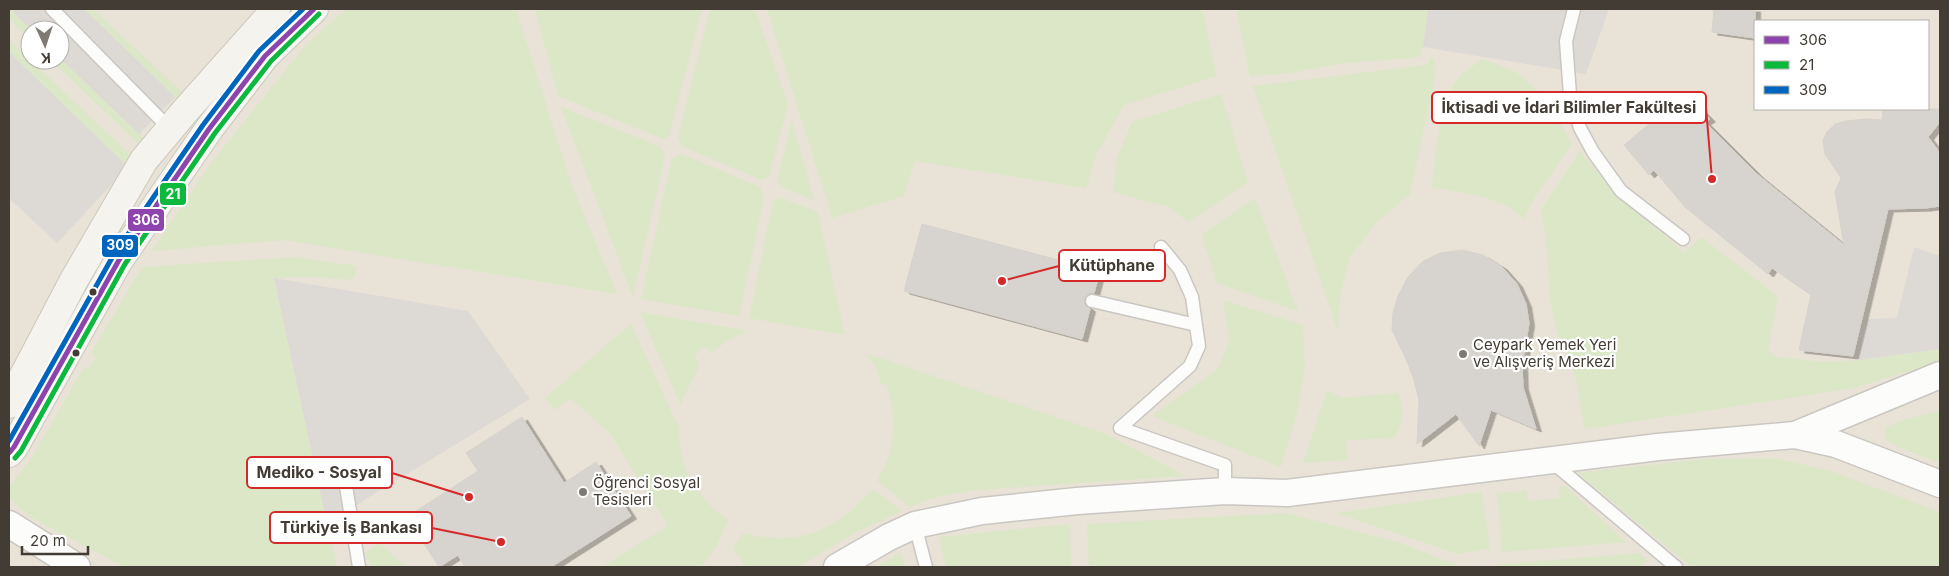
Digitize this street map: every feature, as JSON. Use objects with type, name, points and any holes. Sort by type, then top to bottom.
[{"type":"street","points":[[9,404],[74,280],[144,160],[276,9]]},
{"type":"street","points":[[9,453],[119,260],[208,128],[265,56],[314,9]]},
{"type":"street","points":[[837,567],[889,537],[915,525],[982,511],[1077,501],[1224,491],[1287,493],[1658,447],[1795,434],[1940,375]]},
{"type":"street","points":[[1795,434],[1836,444],[1940,484]]},
{"type":"street","points":[[9,524],[77,567]]},
{"type":"lane","points":[[52,9],[170,129]]},
{"type":"lane","points":[[1574,9],[1566,41],[1570,95],[1580,128],[1592,152],[1621,191],[1683,239]]},
{"type":"lane","points":[[1160,247],[1180,270],[1192,297],[1199,346],[1190,366],[1120,428],[1225,465],[1224,491]]},
{"type":"lane","points":[[1092,301],[1196,325]]},
{"type":"lane","points":[[1551,460],[1676,567]]},
{"type":"lane","points":[[345,480],[359,567]]},
{"type":"lane","points":[[915,525],[926,567]]},
{"type":"shaded area","points":[[9,9],[1940,9],[1940,567],[9,567]]},
{"type":"shaded area","points":[[17,9],[84,9],[175,97],[139,134],[70,68],[70,20],[21,20],[13,12]]},
{"type":"shaded area","points":[[1428,9],[1609,9],[1586,74],[1423,47]]},
{"type":"shaded area","points":[[9,52],[20,63],[20,70],[28,70],[128,167],[57,243],[9,198]]},
{"type":"shaded area","points":[[1914,247],[1940,256],[1940,349],[1860,360],[1867,319],[1897,318]]},
{"type":"shaded area","points":[[274,278],[468,311],[530,399],[327,523]]},
{"type":"green space","points":[[9,9],[17,9],[13,13],[20,20],[20,30],[9,19]]},
{"type":"green space","points":[[84,9],[93,9],[184,94],[178,100]]},
{"type":"green space","points":[[346,9],[516,9],[571,183],[617,294],[284,240],[152,251],[211,163],[305,46]]},
{"type":"green space","points":[[535,9],[702,9],[669,136],[663,139],[558,96]]},
{"type":"green space","points":[[710,9],[755,9],[788,105],[769,176],[762,180],[682,146],[678,138]]},
{"type":"green space","points":[[767,9],[1202,9],[1217,76],[1124,105],[1097,153],[1086,188],[915,161],[904,196],[832,218]]},
{"type":"green space","points":[[1236,9],[1428,9],[1420,57],[1337,64],[1291,73],[1250,76]]},
{"type":"green space","points":[[9,40],[20,50],[20,63],[9,52]]},
{"type":"green space","points":[[1432,56],[1436,64],[1435,78],[1410,194],[1377,222],[1349,258],[1340,298],[1338,331],[1253,86],[1426,65]]},
{"type":"green space","points":[[1482,59],[1516,72],[1547,99],[1572,144],[1535,197],[1524,219],[1508,206],[1480,196],[1432,187],[1435,153],[1446,95],[1462,74]]},
{"type":"green space","points":[[70,68],[147,141],[142,147],[61,70],[70,70]]},
{"type":"green space","points":[[28,70],[41,70],[136,160],[128,167]]},
{"type":"green space","points":[[1221,94],[1248,182],[1189,222],[1168,207],[1113,192],[1116,160],[1132,122]]},
{"type":"green space","points":[[561,107],[661,147],[665,156],[633,297]]},
{"type":"green space","points":[[792,120],[814,200],[782,187],[777,179]]},
{"type":"green space","points":[[1580,151],[1613,191],[1684,253],[1701,237],[1778,296],[1768,351],[1777,357],[1822,362],[1860,360],[1940,349],[1940,361],[1855,388],[1585,429],[1573,366],[1556,330],[1550,299],[1547,253],[1541,209]]},
{"type":"green space","points":[[681,154],[760,187],[764,198],[739,316],[641,299],[672,159]]},
{"type":"green space","points":[[780,198],[818,212],[845,335],[749,318],[773,201]]},
{"type":"green space","points":[[1255,198],[1298,311],[1217,283],[1201,235]]},
{"type":"green space","points":[[295,257],[357,266],[354,278],[349,280],[315,277],[274,278],[337,567],[124,567],[31,517],[12,501],[9,493],[10,485],[31,459],[84,367],[89,368],[96,357],[91,353],[142,267]]},
{"type":"green space","points":[[1223,300],[1303,325],[1305,368],[1297,414],[1281,467],[1152,416],[1218,369],[1229,341]]},
{"type":"green space","points":[[640,312],[748,331],[727,341],[712,352],[704,346],[694,357],[700,365],[681,406]]},
{"type":"green space","points":[[631,324],[679,428],[682,456],[691,480],[706,501],[728,520],[716,547],[701,567],[602,567],[668,526],[609,432],[570,398],[555,410],[545,398]]},
{"type":"green space","points":[[865,353],[1104,433],[1186,476],[977,490],[936,497],[910,507],[877,481],[888,458],[891,446],[893,434],[892,409],[886,384],[882,385],[875,366]]},
{"type":"green space","points":[[1327,390],[1342,398],[1398,393],[1402,405],[1402,416],[1395,438],[1346,440],[1348,460],[1303,463]]},
{"type":"green space","points":[[1940,410],[1940,463],[1898,447],[1886,439],[1885,428],[1900,421]]},
{"type":"green space","points":[[1773,458],[1828,470],[1940,512],[1940,567],[1692,567],[1578,473],[1705,459]]},
{"type":"green space","points":[[1565,486],[1626,542],[1502,552],[1497,493],[1527,491],[1528,501],[1560,498],[1559,487]]},
{"type":"green space","points":[[872,489],[902,511],[855,533],[798,567],[746,567],[733,548],[743,533],[763,537],[799,537],[830,526],[858,504]]},
{"type":"green space","points":[[1482,492],[1490,549],[1457,554],[1337,513]]},
{"type":"green space","points":[[1287,513],[1400,543],[1462,567],[1089,567],[1087,524]]},
{"type":"green space","points":[[1068,524],[1070,528],[1071,567],[946,567],[939,537]]},
{"type":"green space","points":[[379,543],[406,567],[371,567],[365,553]]},
{"type":"green space","points":[[901,553],[905,567],[875,567]]},
{"type":"green space","points":[[1640,553],[1647,560],[1642,567],[1495,567],[1495,565]]},
{"type":"building","points":[[1714,9],[1755,9],[1754,38],[1712,32]]},
{"type":"building","points":[[1685,94],[1710,119],[1705,122],[1758,175],[1844,245],[1835,192],[1841,178],[1825,154],[1823,140],[1827,132],[1835,124],[1846,121],[1882,120],[1883,110],[1940,109],[1940,122],[1928,137],[1940,153],[1940,206],[1888,209],[1853,356],[1799,350],[1811,295],[1772,268],[1768,274],[1685,207],[1654,170],[1649,175],[1624,145]]},
{"type":"building","points":[[922,224],[1100,271],[1094,293],[1089,293],[1084,299],[1084,304],[1090,309],[1082,339],[904,291]]},
{"type":"building","name":"Ceypark Yemek Yeri ve Alışveriş Merkezi","points":[[1462,250],[1483,255],[1502,267],[1517,284],[1526,304],[1529,323],[1522,366],[1523,387],[1536,429],[1491,410],[1479,446],[1456,414],[1417,444],[1419,400],[1407,361],[1392,330],[1393,313],[1398,296],[1408,277],[1422,262],[1440,253]]},
{"type":"building","name":"Öğrenci Sosyal Tesisleri","points":[[522,417],[564,483],[596,462],[631,516],[551,567],[465,567],[458,555],[439,567],[407,517],[478,471],[466,453]]},
{"type":"transit line","name":"309","points":[[9,441],[113,256],[203,125],[259,51],[303,9]]},
{"type":"transit line","name":"306","points":[[9,453],[119,260],[209,129],[265,56],[314,9]]},
{"type":"transit line","name":"21","points":[[15,458],[21,451],[125,264],[215,133],[271,61],[319,14]]},
{"type":"place","name":"İktisadi ve İdari Bilimler Fakültesi","points":[[1712,179]]},
{"type":"place","name":"Kütüphane","points":[[1002,281]]},
{"type":"place","name":"Ceypark Yemek Yeri ve Alışveriş Merkezi","points":[[1463,354]]},
{"type":"place","name":"Öğrenci Sosyal Tesisleri","points":[[583,492]]},
{"type":"place","name":"Mediko - Sosyal","points":[[469,497]]},
{"type":"place","name":"Türkiye İş Bankası","points":[[501,542]]}]
